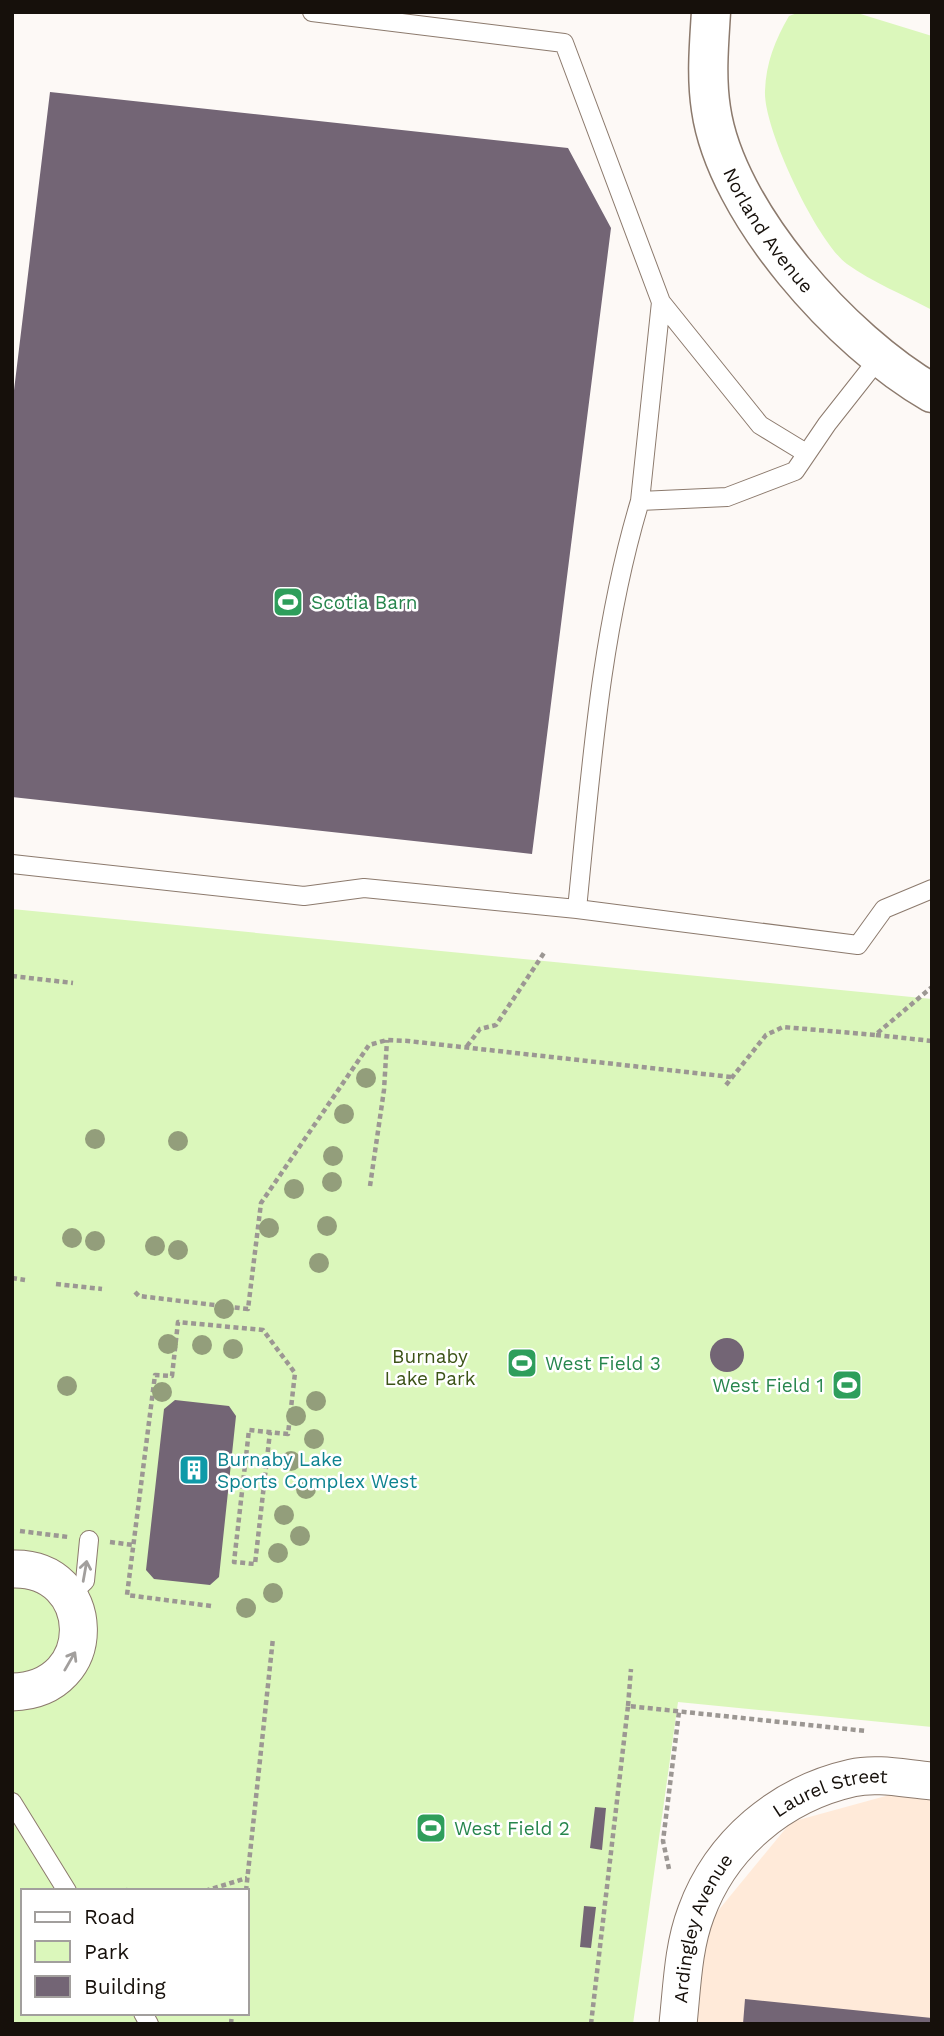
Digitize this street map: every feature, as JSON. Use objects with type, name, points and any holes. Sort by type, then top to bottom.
[{"type":"street","name":"Norland Avenue","points":[[711,12],[708,79],[711,110],[727,167],[744,202],[810,288],[879,358],[932,393]]},
{"type":"street","points":[[12,1569],[36,1571],[55,1581],[69,1597],[78,1615],[79,1635],[75,1655],[63,1672],[47,1685],[13,1693]]},
{"type":"street","name":"Laurel Street","points":[[740,1840],[762,1820],[788,1803],[853,1778],[886,1776],[932,1782]]},
{"type":"street","name":"Ardingley Avenue","points":[[678,2024],[687,1948],[695,1914],[712,1877],[740,1840]]},
{"type":"lane","points":[[312,12],[564,43],[661,302],[760,425],[806,453]]},
{"type":"lane","points":[[578,909],[603,663],[620,566],[640,501],[661,302]]},
{"type":"lane","points":[[640,501],[727,497],[794,471],[879,358]]},
{"type":"lane","points":[[12,864],[304,896],[364,888],[578,909],[858,945],[884,909],[932,890]]},
{"type":"lane","points":[[69,1597],[85,1581],[90,1540]]},
{"type":"lane","points":[[12,1802],[66,1889]]},
{"type":"path","points":[[466,1047],[480,1029],[496,1025],[544,953]]},
{"type":"path","points":[[12,976],[74,983]]},
{"type":"path","points":[[875,1035],[932,987]]},
{"type":"path","points":[[726,1085],[766,1035],[783,1027],[932,1041]]},
{"type":"path","points":[[370,1186],[384,1090],[387,1040]]},
{"type":"path","points":[[135,1293],[139,1296],[248,1309],[261,1203],[369,1045],[387,1040],[731,1077]]},
{"type":"path","points":[[12,1278],[25,1280]]},
{"type":"path","points":[[56,1284],[102,1289]]},
{"type":"path","points":[[211,1606],[127,1595],[155,1374],[172,1376],[178,1322],[263,1330],[295,1373],[288,1434],[270,1432],[249,1430],[234,1562],[255,1564],[270,1432]]},
{"type":"path","points":[[20,1531],[134,1545]]},
{"type":"path","points":[[246,1889],[273,1638]]},
{"type":"path","points":[[591,2024],[631,1669]]},
{"type":"path","points":[[628,1706],[866,1731]]},
{"type":"path","points":[[669,1869],[663,1841],[680,1712]]},
{"type":"path","points":[[211,1889],[247,1878]]},
{"type":"shaded area","points":[[893,1794],[932,1799],[932,2024],[696,2024],[708,1923],[791,1822]]},
{"type":"green space","points":[[800,12],[854,12],[932,36],[932,310],[877,283],[847,264],[835,252],[807,209],[782,156],[767,108],[766,81],[769,61],[779,34],[789,16]]},
{"type":"green space","name":"Burnaby Lake Park","points":[[12,909],[932,999],[932,1727],[678,1702],[633,2024],[12,2024]]},
{"type":"building","name":"Scotia Barn","points":[[50,92],[568,148],[611,228],[532,854],[12,797],[12,407]]},
{"type":"building","points":[[727,1338],[739,1343],[744,1355],[739,1367],[727,1372],[715,1367],[710,1355],[715,1343]]},
{"type":"building","name":"Burnaby Lake Sports Complex West","points":[[175,1400],[229,1406],[236,1416],[219,1577],[210,1585],[154,1579],[146,1570],[164,1409]]},
{"type":"building","points":[[595,1807],[606,1808],[602,1850],[590,1848]]},
{"type":"building","points":[[584,1906],[596,1907],[591,1948],[580,1947]]},
{"type":"building","points":[[745,1999],[932,2018],[932,2024],[743,2024]]},
{"type":"place","name":"Scotia Barn","points":[[288,602]]},
{"type":"place","name":"West Field 3","points":[[522,1363]]},
{"type":"place","name":"West Field 1","points":[[847,1385]]},
{"type":"place","name":"Burnaby Lake Sports Complex West","points":[[194,1470]]},
{"type":"place","name":"West Field 2","points":[[431,1828]]}]
